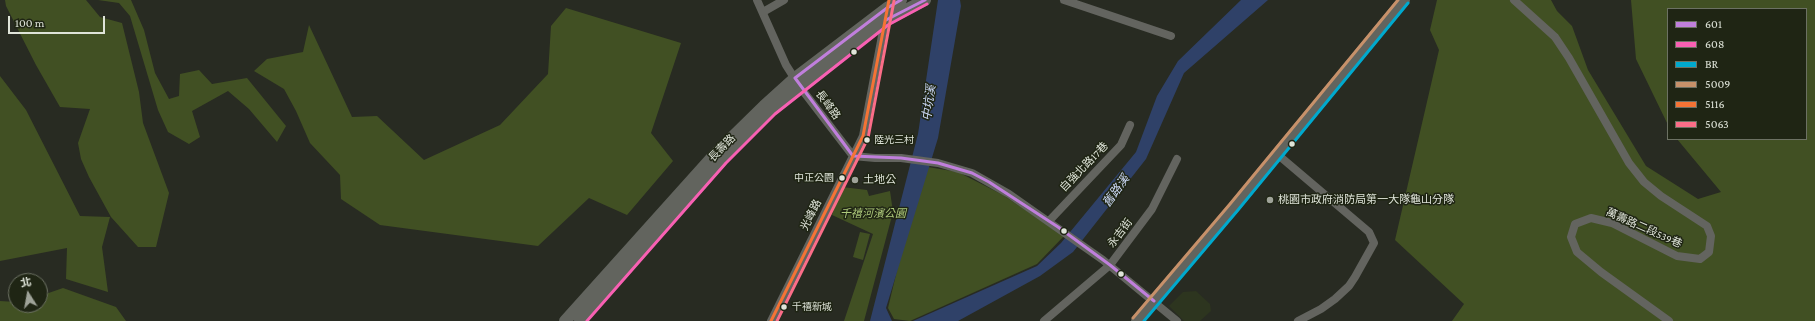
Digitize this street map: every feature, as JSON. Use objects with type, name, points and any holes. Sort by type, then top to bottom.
[{"type":"main road","name":"長壽路","points":[[565,321],[703,174],[772,110],[798,83],[888,4],[901,0]]},
{"type":"main road","name":"長壽路","points":[[798,83],[884,21],[925,0]]},
{"type":"main road","points":[[1137,321],[1404,0]]},
{"type":"main road","name":"長壽路","points":[[580,321],[703,174]]},
{"type":"street","name":"長峰路","points":[[757,0],[786,65],[853,156]]},
{"type":"street","points":[[763,12],[784,0]]},
{"type":"street","points":[[1064,0],[1171,36]]},
{"type":"street","name":"萬壽路二段539巷","points":[[1514,0],[1555,37],[1569,58],[1629,163],[1644,182],[1661,196],[1707,226],[1711,236],[1709,252],[1700,259],[1676,256],[1612,223],[1591,218],[1575,224],[1571,238],[1577,252],[1601,272],[1669,321]]},
{"type":"street","name":"光峰路","points":[[771,321],[863,136],[888,4]]},
{"type":"street","name":"自強北路17巷","points":[[1049,221],[1121,145],[1130,125]]},
{"type":"street","points":[[1276,154],[1369,232],[1374,243],[1349,286],[1336,299],[1298,321]]},
{"type":"street","points":[[853,156],[900,158],[938,164],[972,173],[989,182],[1058,227],[1110,265],[1177,321]]},
{"type":"street","name":"永吉街","points":[[1044,321],[1110,265],[1152,209],[1177,160]]},
{"type":"shaded area","points":[[1196,291],[1210,304],[1211,311],[1200,321],[1184,321],[1169,306],[1183,292]]},
{"type":"green space","points":[[5,0],[86,0],[100,17],[122,23],[139,92],[143,123],[169,193],[156,247],[138,247],[111,217],[81,159],[78,143],[90,109],[60,107],[36,65],[6,6]]},
{"type":"green space","points":[[98,0],[131,0],[144,30],[155,73],[169,99],[179,96],[180,74],[199,70],[212,84],[247,78],[286,126],[277,142],[249,109],[228,91],[192,111],[200,137],[189,144],[168,132],[158,110],[130,16],[119,3]]},
{"type":"green space","points":[[1437,0],[1551,0],[1557,11],[1572,26],[1588,70],[1646,166],[1698,199],[1721,192],[1678,140],[1807,140],[1807,8],[1667,8],[1667,123],[1636,59],[1631,0],[1815,0],[1815,321],[1452,321],[1464,304],[1395,240],[1439,50],[1430,30]]},
{"type":"green space","points":[[566,8],[681,43],[651,133],[673,161],[627,215],[589,198],[538,246],[380,225],[341,199],[340,175],[310,143],[296,111],[284,89],[254,71],[267,59],[303,52],[309,25],[352,117],[377,116],[424,160],[500,125],[548,74],[551,26]]},
{"type":"green space","points":[[0,76],[26,110],[80,216],[110,217],[102,247],[108,292],[66,279],[67,248],[0,261]]},
{"type":"green space","points":[[922,166],[958,172],[1003,195],[1064,236],[1037,264],[910,321],[894,319],[888,308]]},
{"type":"green space","name":"千禧河濱公園","points":[[842,187],[867,190],[869,196],[890,191],[893,212],[864,321],[844,321],[873,234],[832,215]]},
{"type":"green space","points":[[860,232],[870,234],[863,260],[853,257]]},
{"type":"green space","points":[[63,288],[116,307],[126,321],[0,321],[0,301],[8,302],[8,313],[48,313],[48,293]]},
{"type":"water","name":"中坑溪","points":[[938,0],[960,0],[961,6],[938,138],[886,308],[892,321],[870,321],[918,134]]},
{"type":"water","name":"舊路溪","points":[[1241,0],[1268,0],[1184,73],[1146,159],[1073,252],[1040,276],[958,321],[913,321],[1037,266],[1061,243],[1136,152],[1157,96],[1178,61]]},
{"type":"transit line","name":"5116","points":[[771,321],[863,136],[889,0]]},
{"type":"transit line","name":"601","points":[[853,156],[795,78],[887,8],[901,0]]},
{"type":"transit line","name":"601","points":[[886,20],[925,0]]},
{"type":"transit line","name":"5009","points":[[1133,318],[1230,204],[1398,0]]},
{"type":"transit line","name":"5063","points":[[777,321],[868,138],[894,1]]},
{"type":"transit line","name":"BR","points":[[1144,321],[1238,210],[1408,3]]},
{"type":"transit line","name":"608","points":[[587,321],[726,163],[775,114],[888,25],[927,4]]},
{"type":"transit line","name":"601","points":[[853,156],[901,158],[938,163],[972,173],[989,182],[1058,227],[1110,265],[1154,301]]},
{"type":"place","name":"陸光三村","points":[[867,140]]},
{"type":"place","name":"中正公園","points":[[842,178]]},
{"type":"place","name":"土地公","points":[[855,180]]},
{"type":"place","name":"桃園市政府消防局第一大隊龜山分隊","points":[[1270,200]]},
{"type":"place","name":"千禧新城","points":[[784,307]]}]
